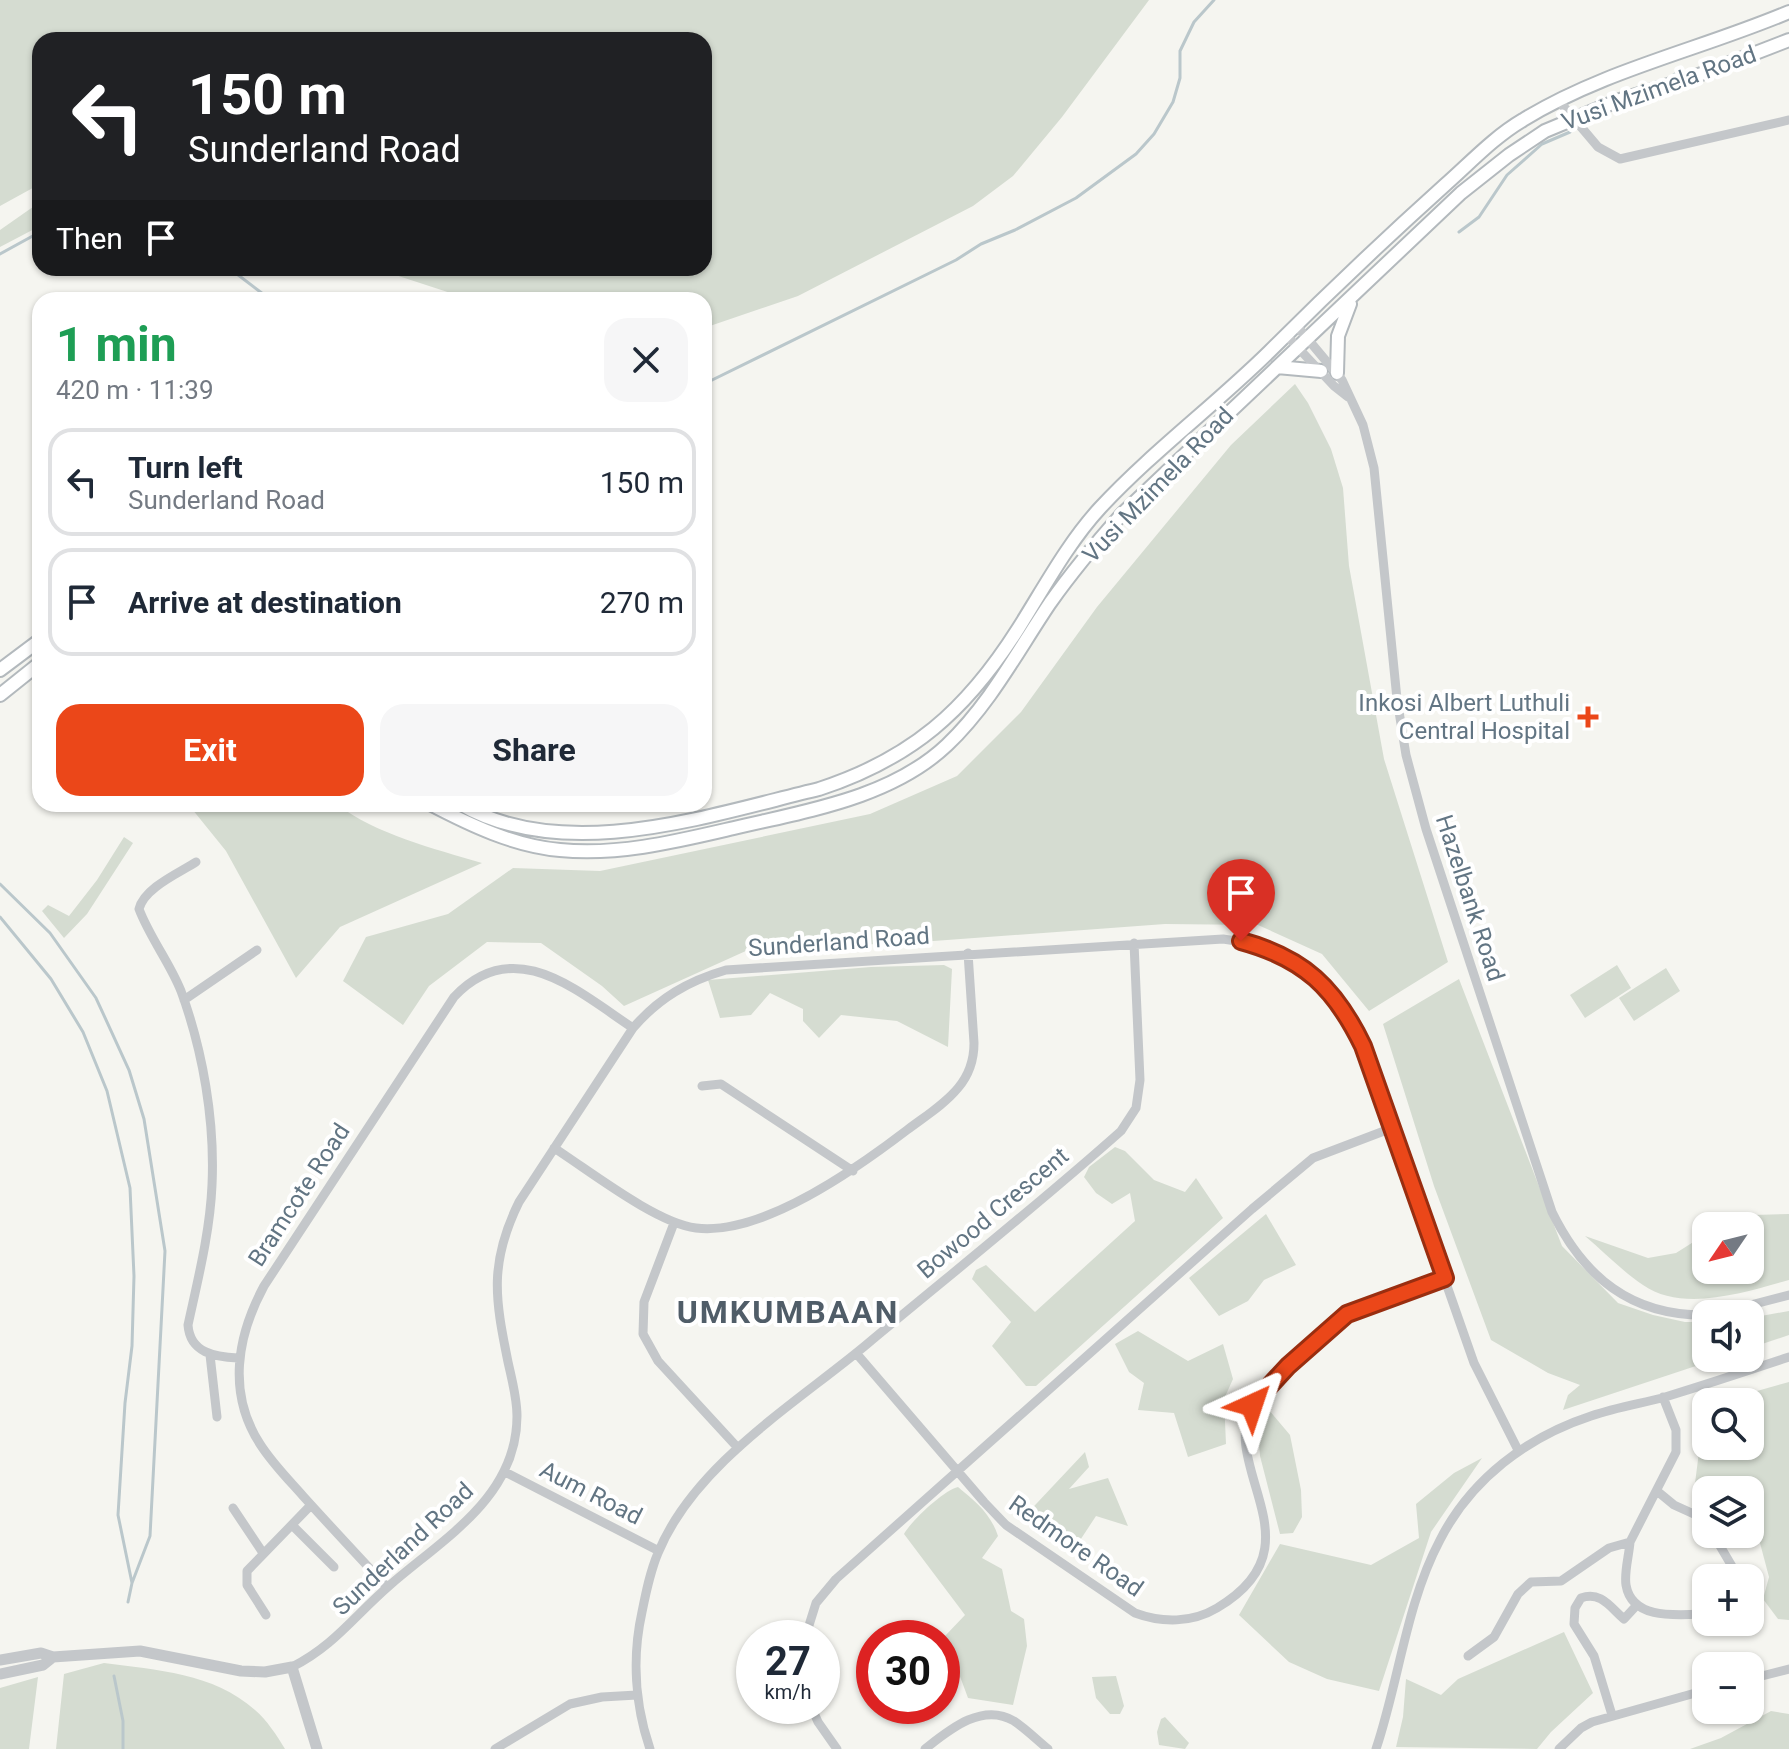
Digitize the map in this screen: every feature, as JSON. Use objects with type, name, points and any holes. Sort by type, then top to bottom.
[{"type":"main road","name":"Vusi Mzimela Road","points":[[480,812],[510,824],[547,830],[577,833],[627,831],[819,789],[902,753],[946,719],[993,666],[1055,568],[1100,508],[1377,246],[1491,144],[1521,121],[1559,101],[1789,12]]},
{"type":"main road","name":"Vusi Mzimela Road","points":[[446,812],[475,826],[528,844],[561,850],[621,850],[826,806],[892,782],[947,746],[977,713],[1051,602],[1122,514],[1487,171],[1529,141],[1574,119],[1789,40]]},
{"type":"main road","points":[[1337,373],[1340,325],[1353,297]]},
{"type":"main road","points":[[1277,367],[1321,371]]},
{"type":"main road","points":[[0,670],[32,646]]},
{"type":"main road","points":[[0,695],[32,669]]},
{"type":"street","points":[[1559,101],[1598,147],[1620,159],[1789,120]]},
{"type":"street","name":"Hazelbank Road","points":[[1296,325],[1303,343],[1321,371],[1348,397]]},
{"type":"street","name":"Hazelbank Road","points":[[1286,335],[1303,343],[1337,373],[1363,425],[1374,468],[1397,699],[1417,798],[1552,1212],[1578,1256],[1611,1288],[1644,1306],[1692,1314]]},
{"type":"street","points":[[196,862],[153,891],[140,903],[139,909],[184,1000],[207,1102],[212,1165],[205,1244],[189,1330],[196,1345],[210,1355],[238,1358]]},
{"type":"street","name":"Sunderland Road","points":[[292,1667],[325,1648],[387,1587],[472,1517],[489,1498],[505,1472],[517,1417],[495,1290],[498,1260],[507,1226],[519,1202],[633,1028],[648,1011],[680,987],[726,970],[1210,939],[1241,941],[1277,952],[1311,974],[1341,1004],[1363,1046],[1474,1363],[1518,1450]]},
{"type":"street","name":"Bowood Crescent","points":[[650,1749],[637,1695],[638,1629],[659,1551],[694,1495],[738,1448],[1108,1143],[1127,1123],[1136,1108],[1140,1080],[1134,943]]},
{"type":"street","points":[[184,1000],[257,950]]},
{"type":"street","points":[[554,1148],[674,1223],[710,1230],[739,1225],[827,1187],[944,1102],[968,1074],[974,1058],[974,1043],[968,953]]},
{"type":"street","name":"Bramcote Road","points":[[387,1587],[311,1505],[260,1446],[253,1432],[240,1393],[238,1358],[252,1309],[264,1286],[461,990],[485,974],[498,970],[515,967],[533,970],[556,977],[633,1028]]},
{"type":"street","points":[[702,1086],[721,1084],[853,1171]]},
{"type":"street","points":[[811,1620],[816,1603],[825,1590],[1302,1166],[1325,1152],[1392,1128]]},
{"type":"street","points":[[674,1223],[644,1302],[643,1334],[658,1361],[738,1448]]},
{"type":"street","name":"Redmore Road","points":[[856,1353],[1006,1525],[1135,1613],[1184,1620],[1212,1612],[1242,1590],[1263,1554],[1264,1508],[1246,1448],[1252,1405],[1288,1366],[1347,1314],[1445,1278]]},
{"type":"street","points":[[1764,1302],[1789,1295]]},
{"type":"street","points":[[210,1355],[217,1417]]},
{"type":"street","points":[[1376,1749],[1413,1612],[1439,1540],[1458,1510],[1501,1464],[1544,1435],[1593,1415],[1663,1397],[1789,1357]]},
{"type":"street","points":[[1663,1397],[1676,1430],[1677,1445],[1630,1542],[1626,1583],[1636,1606],[1653,1612],[1692,1613]]},
{"type":"street","name":"Aum Road","points":[[505,1472],[659,1551]]},
{"type":"street","points":[[1657,1491],[1674,1505],[1692,1513]]},
{"type":"street","points":[[266,1615],[245,1578],[251,1565],[311,1505]]},
{"type":"street","points":[[233,1508],[263,1553]]},
{"type":"street","points":[[292,1525],[334,1567]]},
{"type":"street","points":[[1468,1656],[1494,1637],[1518,1594],[1531,1582],[1561,1581],[1609,1548],[1630,1542]]},
{"type":"street","points":[[1612,1715],[1594,1656],[1576,1629],[1575,1608],[1581,1598],[1595,1595],[1624,1619],[1636,1606]]},
{"type":"street","points":[[0,1660],[41,1653],[53,1657],[140,1651],[241,1671],[265,1672],[292,1667],[317,1749]]},
{"type":"street","points":[[0,1674],[43,1665],[53,1657]]},
{"type":"street","points":[[1764,1675],[1789,1669]]},
{"type":"street","points":[[1559,1749],[1581,1728],[1612,1715],[1692,1694]]},
{"type":"street","points":[[495,1749],[570,1704],[602,1697],[637,1695]]},
{"type":"street","points":[[925,1749],[959,1724],[971,1718],[991,1715],[1014,1721],[1048,1749]]},
{"type":"street","points":[[822,1724],[837,1749]]},
{"type":"shaded area","points":[[0,0],[1149,0],[1062,117],[1013,176],[973,206],[798,296],[712,325],[712,292],[448,292],[398,276],[712,276],[712,32],[32,32],[32,188],[0,206]]},
{"type":"shaded area","points":[[32,208],[32,230],[0,247],[0,230]]},
{"type":"shaded area","points":[[1295,384],[1331,449],[1343,488],[1349,566],[1384,759],[1448,962],[1369,1011],[1322,954],[1258,925],[1165,924],[920,942],[748,950],[624,1006],[602,986],[541,943],[487,942],[429,986],[403,1025],[343,981],[366,937],[448,914],[513,868],[600,871],[870,814],[957,776],[1021,712],[1097,607],[1231,445]]},
{"type":"shaded area","points":[[194,812],[348,812],[387,832],[482,863],[340,927],[296,978],[226,851]]},
{"type":"shaded area","points":[[124,837],[133,843],[87,914],[64,938],[42,911],[48,905],[69,916],[97,880]]},
{"type":"shaded area","points":[[944,965],[952,969],[948,1047],[897,1021],[841,1015],[819,1038],[803,1021],[803,1009],[770,993],[751,1015],[720,1018],[708,980],[871,967]]},
{"type":"shaded area","points":[[1617,965],[1631,988],[1585,1018],[1570,995]]},
{"type":"shaded area","points":[[1666,968],[1680,991],[1634,1021],[1619,998]]},
{"type":"shaded area","points":[[1459,979],[1562,1246],[1618,1303],[1653,1315],[1692,1322],[1692,1367],[1563,1410],[1568,1395],[1580,1385],[1548,1373],[1491,1340],[1434,1186],[1383,1024]]},
{"type":"shaded area","points":[[1115,1147],[1125,1151],[1154,1180],[1185,1192],[1196,1178],[1223,1218],[1036,1386],[1026,1386],[992,1346],[1011,1322],[972,1279],[976,1270],[986,1265],[1035,1312],[1135,1221],[1130,1193],[1112,1204],[1096,1193],[1084,1177],[1089,1167]]},
{"type":"shaded area","points":[[1266,1214],[1296,1265],[1264,1280],[1248,1301],[1219,1316],[1189,1278]]},
{"type":"shaded area","points":[[1789,1214],[1789,1280],[1715,1298],[1677,1298],[1659,1293],[1635,1280],[1585,1236],[1648,1258],[1676,1253],[1692,1243],[1692,1284],[1764,1284],[1764,1215]]},
{"type":"shaded area","points":[[1789,1311],[1789,1335],[1764,1343],[1764,1315]]},
{"type":"shaded area","points":[[1138,1331],[1188,1361],[1223,1344],[1233,1379],[1224,1399],[1226,1444],[1188,1457],[1174,1413],[1138,1410],[1144,1383],[1129,1372],[1115,1344]]},
{"type":"shaded area","points":[[1789,1382],[1789,1620],[1778,1619],[1764,1600],[1769,1577],[1761,1548],[1764,1548],[1764,1476],[1696,1476],[1698,1460],[1764,1460],[1764,1389]]},
{"type":"shaded area","points":[[1268,1409],[1290,1435],[1301,1490],[1302,1517],[1293,1533],[1280,1534],[1260,1456],[1258,1432]]},
{"type":"shaded area","points":[[1085,1452],[1089,1467],[1069,1489],[1108,1478],[1128,1526],[1096,1516],[1071,1554],[1021,1520]]},
{"type":"shaded area","points":[[1482,1458],[1431,1532],[1379,1691],[1327,1679],[1289,1662],[1239,1615],[1280,1544],[1371,1565],[1419,1538],[1416,1504],[1454,1473]]},
{"type":"shaded area","points":[[958,1487],[982,1508],[995,1528],[998,1536],[982,1558],[1002,1569],[1011,1611],[1024,1619],[1027,1646],[1013,1705],[968,1698],[960,1676],[960,1620],[965,1615],[904,1534],[928,1507]]},
{"type":"shaded area","points":[[1564,1632],[1593,1693],[1537,1749],[1396,1747],[1403,1717],[1406,1679],[1441,1695],[1458,1679]]},
{"type":"shaded area","points":[[104,1663],[184,1675],[221,1688],[259,1714],[285,1749],[56,1749],[64,1674]]},
{"type":"shaded area","points":[[1116,1676],[1124,1706],[1120,1714],[1110,1714],[1096,1698],[1092,1677]]},
{"type":"shaded area","points":[[38,1677],[29,1749],[0,1749],[0,1688]]},
{"type":"shaded area","points":[[1771,1711],[1789,1714],[1789,1749],[1690,1749],[1747,1724],[1764,1724],[1764,1715]]},
{"type":"shaded area","points":[[1165,1717],[1189,1743],[1185,1749],[1159,1745],[1157,1732],[1161,1719]]},
{"type":"waterway","points":[[712,380],[1076,198],[1136,154],[1154,134],[1173,102],[1180,78],[1180,51],[1194,22],[1214,0]]},
{"type":"waterway","points":[[1662,82],[1675,74],[1696,70]]},
{"type":"waterway","points":[[1459,232],[1479,217],[1507,175],[1542,144],[1570,132]]},
{"type":"waterway","points":[[0,254],[32,236]]},
{"type":"waterway","points":[[240,276],[260,292]]},
{"type":"waterway","points":[[0,884],[50,933],[96,998],[129,1070],[144,1119],[165,1251],[150,1536],[132,1583]]},
{"type":"waterway","points":[[0,917],[51,979],[83,1032],[107,1091],[130,1188],[134,1276],[132,1346],[118,1515],[132,1583],[128,1602]]},
{"type":"waterway","points":[[114,1676],[123,1721],[123,1749]]},
{"type":"place","name":"Inkosi Albert Luthuli Central Hospital","points":[[1588,717]]},
{"type":"district","name":"UMKUMBAAN","points":[[788,1312]]},
{"type":"route","points":[[1241,941],[1277,952],[1295,962],[1326,987],[1341,1004],[1363,1046],[1445,1278],[1347,1314],[1288,1366],[1252,1405]]}]
